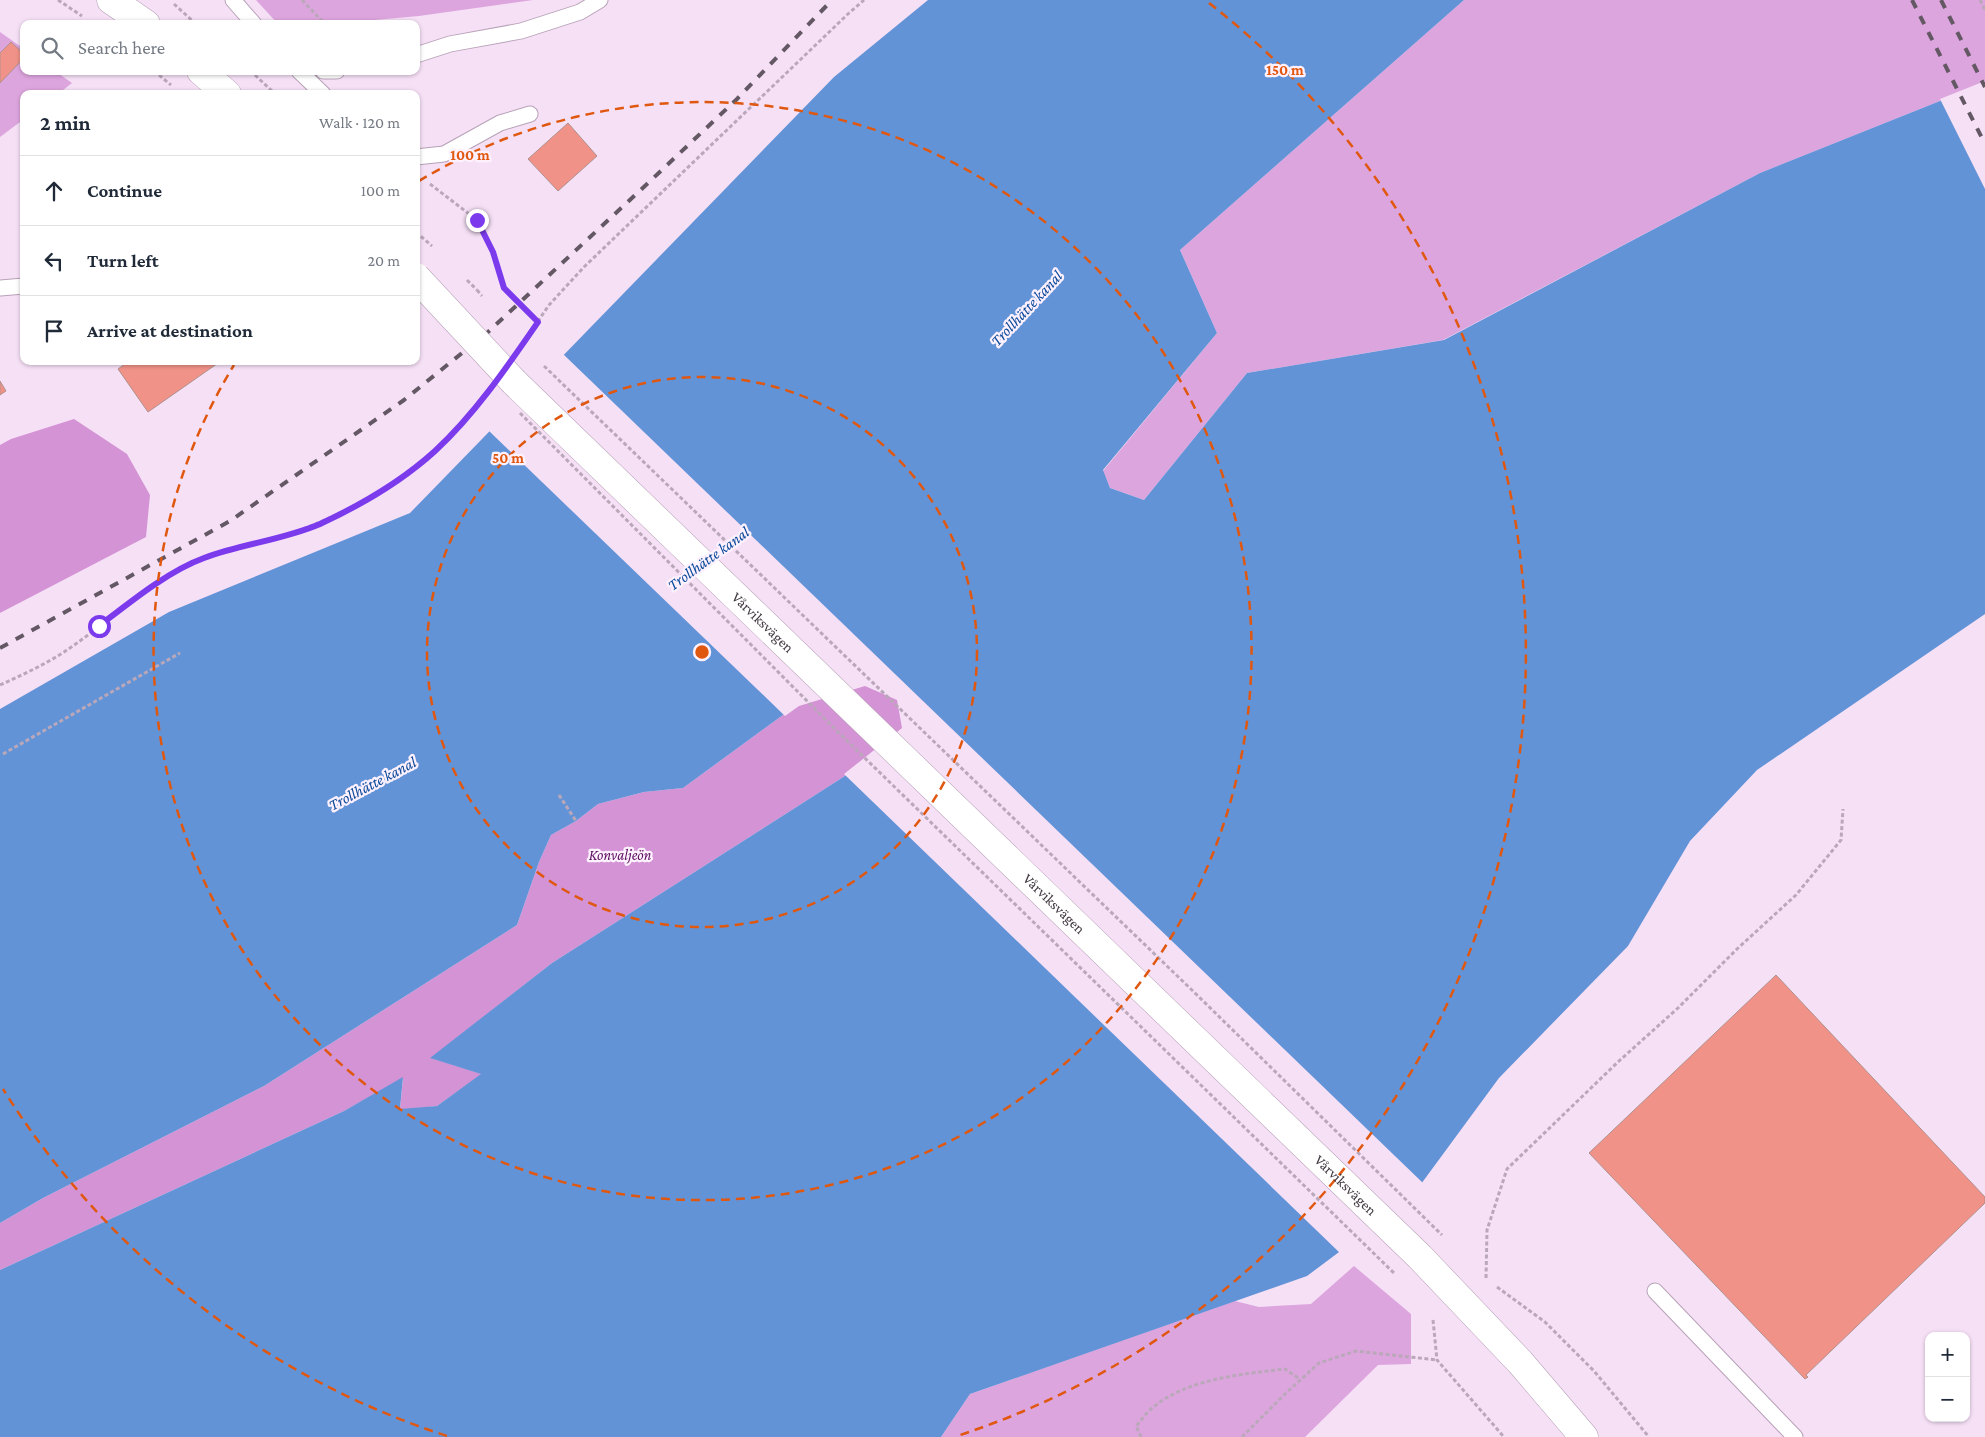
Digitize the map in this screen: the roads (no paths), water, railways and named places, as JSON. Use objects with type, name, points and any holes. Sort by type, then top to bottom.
[{"type":"street","points":[[111,0],[140,20]]},
{"type":"street","points":[[206,75],[222,90]]},
{"type":"street","name":"Vårviksvägen","points":[[420,281],[514,382],[1420,1257],[1520,1362],[1584,1437]]},
{"type":"lane","points":[[232,0],[250,20]]},
{"type":"lane","points":[[420,54],[450,44],[521,31],[580,12],[600,0]]},
{"type":"lane","points":[[303,75],[320,90]]},
{"type":"lane","points":[[420,157],[444,154],[500,123],[530,114]]},
{"type":"lane","points":[[0,288],[20,286]]},
{"type":"lane","points":[[1655,1291],[1795,1437]]},
{"type":"water","name":"Trollhätte kanal","points":[[928,0],[1464,0],[1180,250],[1217,333],[1103,470],[1110,488],[1144,500],[1247,373],[1444,340],[1760,173],[1985,83],[1985,614],[1757,770],[1690,841],[1628,946],[1499,1078],[1410,1199],[1307,1276],[970,1394],[941,1437],[0,1437],[0,1270],[344,1111],[403,1077],[400,1109],[437,1106],[481,1074],[430,1058],[552,963],[848,774],[905,729],[899,699],[865,684],[798,704],[683,788],[644,792],[598,804],[576,821],[551,835],[539,862],[517,925],[264,1086],[43,1198],[0,1223],[0,709],[169,612],[410,513],[834,77]]},
{"type":"railway","points":[[0,648],[230,521],[404,400],[488,332],[647,184],[737,99],[832,0]]},
{"type":"railway","points":[[1912,0],[1985,144]]},
{"type":"railway","points":[[1941,0],[1985,87]]},
{"type":"park label","name":"Konvaljeön","points":[[620,855]]}]
